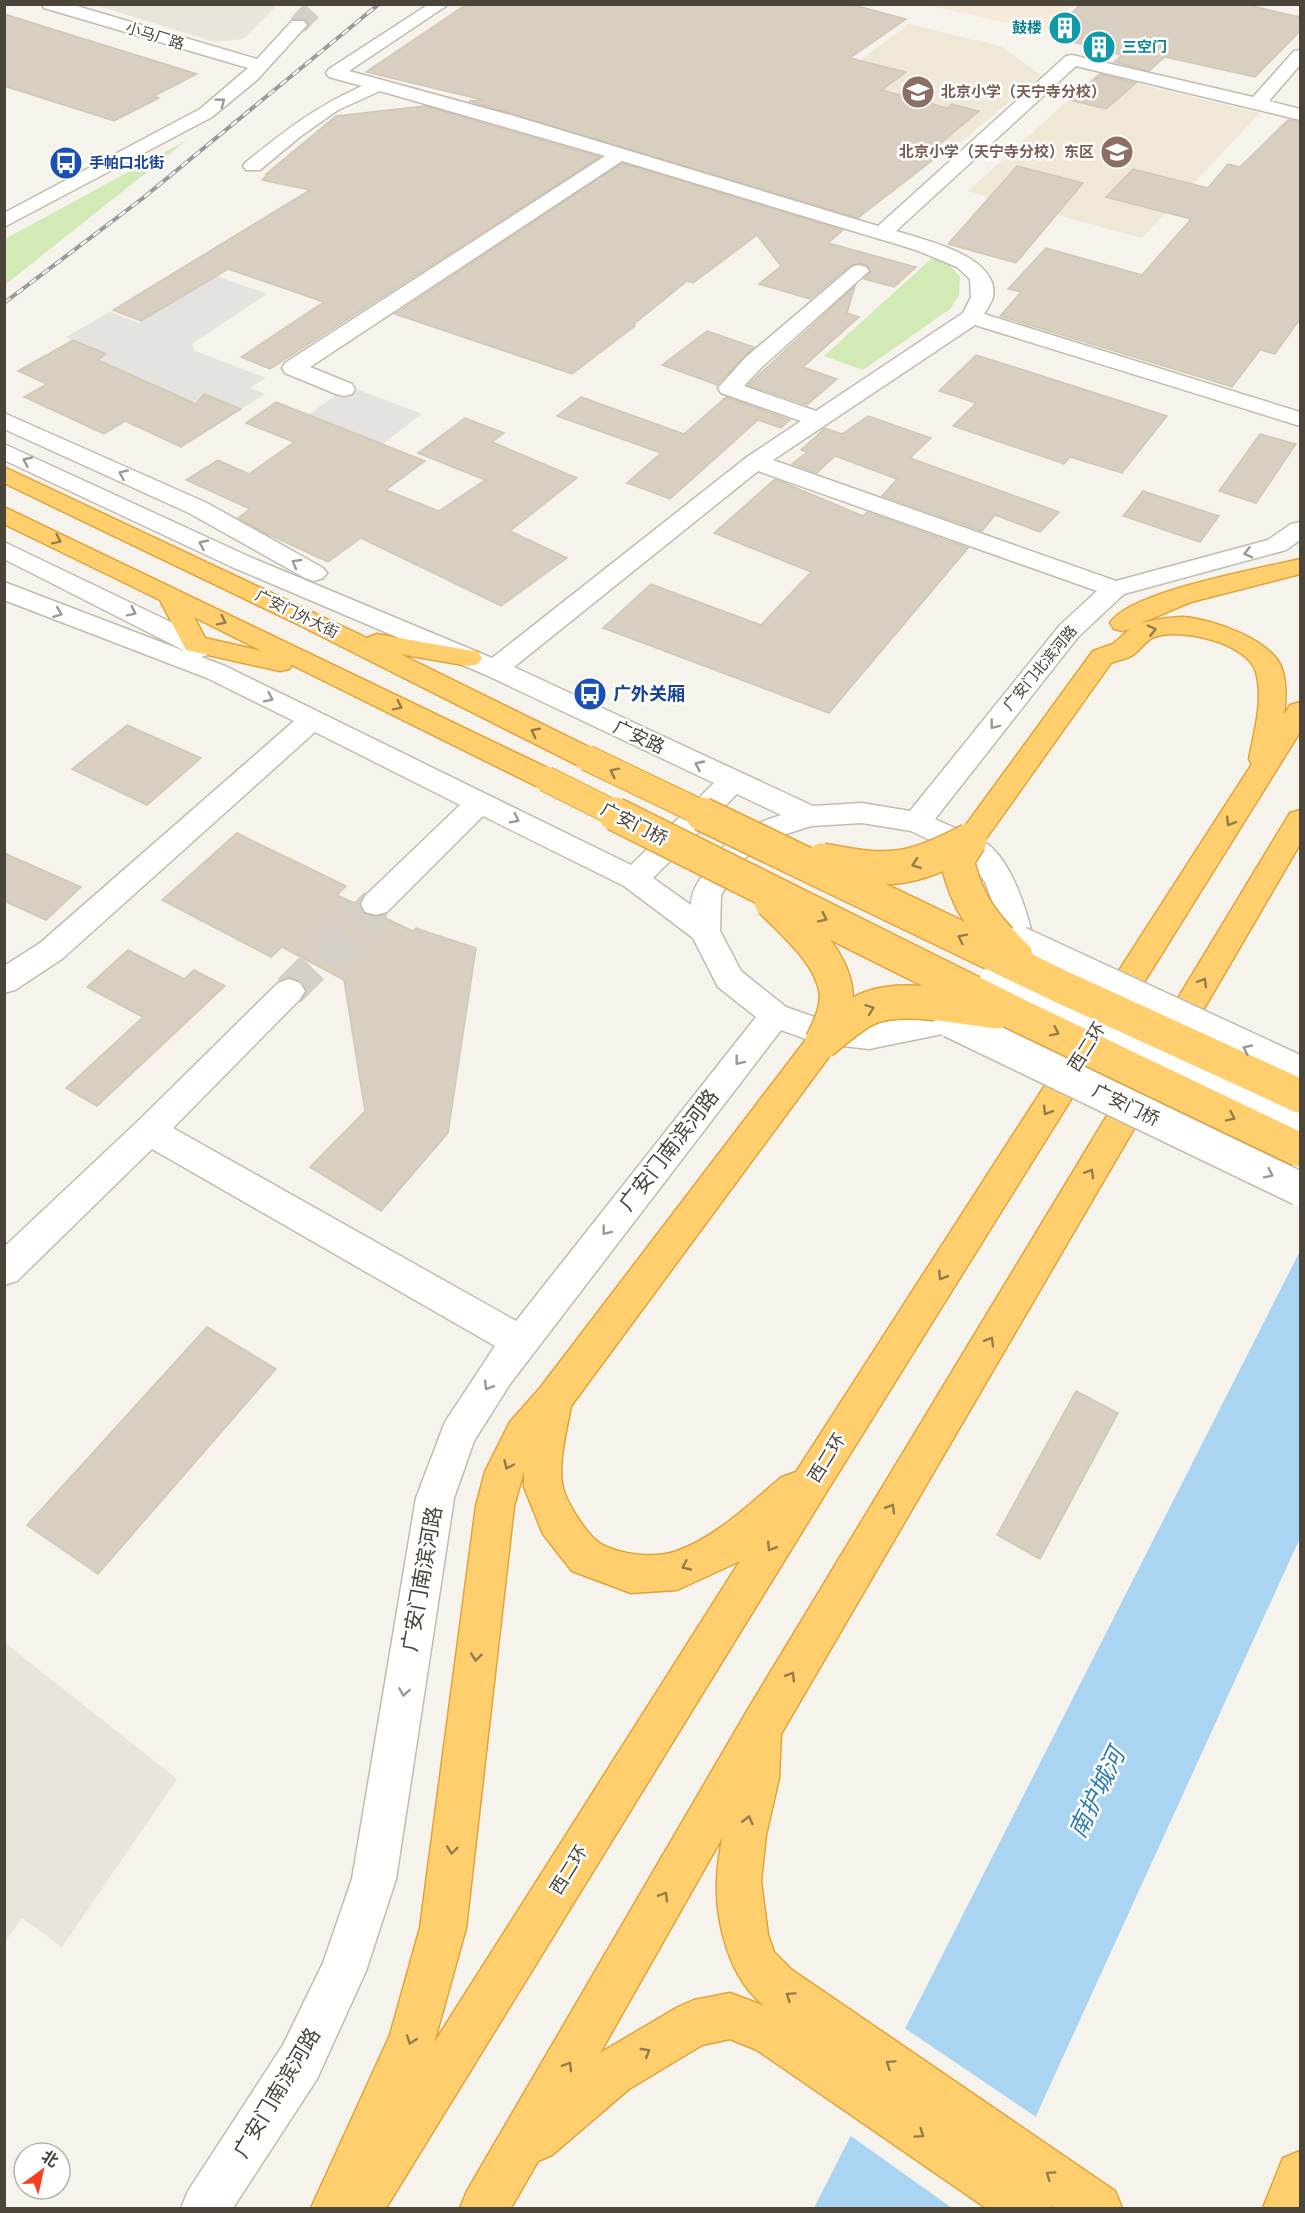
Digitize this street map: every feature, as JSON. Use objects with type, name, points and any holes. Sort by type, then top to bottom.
[{"type":"highway","name":"广安门外大街","points":[[4,474],[310,620],[587,758],[781,851]]},
{"type":"highway","points":[[4,514],[334,675]]},
{"type":"highway","points":[[241,562],[310,620]]},
{"type":"highway","points":[[1036,975],[990,931],[970,907],[962,886],[957,860],[1102,657],[1102,646],[1111,634],[1129,618],[1157,606],[1199,593],[1300,567]]},
{"type":"highway","points":[[170,595],[195,644],[334,675]]},
{"type":"highway","points":[[1102,657],[1122,650],[1145,630],[1181,625],[1217,632],[1255,652],[1269,668],[1273,697],[1261,773]]},
{"type":"highway","points":[[344,637],[470,658]]},
{"type":"highway","name":"广安门桥","points":[[334,675],[1018,1015],[1300,1150]]},
{"type":"highway","name":"西二环","points":[[358,2208],[818,1471],[1300,711]]},
{"type":"highway","points":[[484,2208],[518,2153],[762,1726],[1300,820]]},
{"type":"highway","points":[[781,851],[858,866],[904,868],[970,840]]},
{"type":"highway","points":[[781,851],[1036,975],[1300,1096]]},
{"type":"highway","points":[[758,886],[820,954],[836,987],[836,1005],[822,1042]]},
{"type":"highway","points":[[335,2208],[412,2040],[440,1940],[495,1506],[504,1473],[523,1434],[553,1400],[822,1042],[858,1014],[874,1006],[916,1003],[1018,1015]]},
{"type":"highway","points":[[553,1400],[544,1456],[543,1487],[558,1521],[586,1558],[631,1574],[677,1571],[724,1549],[818,1471]]},
{"type":"highway","points":[[762,1726],[758,1778],[744,1835],[739,1881],[745,1935],[758,1968],[830,2047],[1028,2208]]},
{"type":"highway","points":[[518,2153],[612,2072],[694,2023],[730,2016],[771,2032],[830,2047],[1098,2208]]},
{"type":"street","name":"小马厂路","points":[[50,4],[251,64]]},
{"type":"street","points":[[441,4],[335,73],[620,154],[923,246],[964,263],[980,277],[982,297],[972,317],[754,462],[495,669]]},
{"type":"street","points":[[4,221],[143,149],[206,113],[235,91],[251,64],[288,24]]},
{"type":"street","points":[[1258,103],[1300,55]]},
{"type":"street","points":[[882,233],[1072,60],[1300,114]]},
{"type":"street","points":[[4,208],[155,130],[251,64]]},
{"type":"street","points":[[253,166],[294,132],[332,106],[378,85]]},
{"type":"street","points":[[344,389],[293,368],[620,154]]},
{"type":"street","points":[[818,419],[729,388],[754,362],[859,271]]},
{"type":"street","points":[[972,317],[1300,419]]},
{"type":"street","points":[[4,420],[198,508],[439,644]]},
{"type":"street","name":"广安门外大街","points":[[4,451],[241,562],[470,658]]},
{"type":"street","points":[[754,462],[1116,588]]},
{"type":"street","name":"广安门北滨河路","points":[[917,822],[1069,631],[1116,588],[1277,545],[1300,529]]},
{"type":"street","points":[[4,549],[195,644],[216,672]]},
{"type":"street","points":[[4,590],[216,672],[634,879],[705,931],[729,979],[775,1014],[817,1031],[869,1037],[951,1021],[996,981],[1019,944],[1014,919],[999,879],[977,851],[917,822],[862,813],[809,816],[764,831],[732,853],[706,894],[705,931]]},
{"type":"street","name":"广安路","points":[[470,658],[809,816]]},
{"type":"street","points":[[4,982],[51,951],[312,720]]},
{"type":"street","points":[[634,879],[733,781]]},
{"type":"street","points":[[376,904],[480,802]]},
{"type":"street","points":[[1019,944],[1300,1074]]},
{"type":"street","points":[[996,981],[1300,1125]]},
{"type":"street","points":[[4,1269],[149,1131],[289,991]]},
{"type":"street","name":"广安门南滨河路","points":[[205,2208],[300,2062],[343,1971],[374,1880],[435,1498],[458,1434],[497,1372],[775,1014]]},
{"type":"street","name":"广安门桥","points":[[951,1021],[1300,1189]]},
{"type":"street","points":[[149,1131],[521,1342]]},
{"type":"shaded area","points":[[1073,4],[1043,31],[926,5]]},
{"type":"shaded area","points":[[95,5],[277,5],[244,39],[215,42]]},
{"type":"shaded area","name":"北京小学（天宁寺分校）","points":[[909,24],[1000,46],[1041,75],[949,152],[792,110]]},
{"type":"shaded area","name":"北京小学（天宁寺分校）东区","points":[[1097,74],[1260,113],[1142,238],[968,191]]},
{"type":"shaded area","points":[[206,272],[267,294],[192,344],[195,351],[266,378],[250,388],[265,394],[241,409],[204,394],[198,401],[192,403],[101,361],[106,354],[66,337],[110,312],[139,323],[209,280]]},
{"type":"shaded area","points":[[349,386],[422,414],[382,444],[308,415]]},
{"type":"shaded area","points":[[5,1643],[177,1779],[62,1947],[22,1918],[5,1942]]},
{"type":"green space","points":[[187,140],[5,285],[5,239]]},
{"type":"green space","points":[[933,257],[951,266],[960,277],[959,295],[950,309],[863,370],[824,356]]},
{"type":"water","name":"南护城河","points":[[1300,1251],[1300,1538],[994,2208],[814,2208]]},
{"type":"pier","points":[[903,2027],[1039,2119],[998,2208],[952,2208],[848,2134]]},
{"type":"building","points":[[467,4],[850,4],[906,19],[850,58],[906,72],[882,90],[947,108],[952,104],[979,111],[925,156],[934,159],[858,218],[469,101],[483,100],[366,72]]},
{"type":"building","points":[[1081,4],[1243,4],[1300,17],[1300,31],[1255,77],[1165,57],[1149,71],[1114,62],[1122,55],[1054,37],[1061,31],[1055,29]]},
{"type":"building","points":[[4,14],[197,74],[154,96],[159,98],[114,121],[4,86]]},
{"type":"building","points":[[1100,74],[1136,83],[1106,109],[1071,100]]},
{"type":"building","points":[[425,106],[600,157],[270,369],[241,357],[324,302],[228,269],[141,321],[113,310],[310,190],[262,180],[268,174],[266,174],[336,116]]},
{"type":"building","points":[[1288,120],[1300,122],[1300,319],[1275,354],[1260,350],[1232,387],[1000,316],[1021,292],[1008,289],[1046,248],[1142,275],[1191,219],[1106,197],[1133,169],[1208,188],[1228,164],[1240,167]]},
{"type":"building","points":[[622,163],[843,230],[828,243],[916,267],[894,287],[864,279],[871,271],[867,265],[860,263],[851,265],[810,299],[759,284],[781,266],[757,235],[693,283],[687,281],[633,325],[635,326],[572,374],[395,314]]},
{"type":"building","points":[[1017,166],[1083,183],[1016,263],[948,244]]},
{"type":"building","points":[[855,286],[847,313],[859,317],[803,367],[837,379],[807,405],[748,385]]},
{"type":"building","points":[[707,331],[754,347],[717,385],[662,365]]},
{"type":"building","points":[[73,340],[106,354],[98,360],[196,404],[204,394],[241,409],[181,447],[125,421],[104,434],[24,397],[47,384],[18,371]]},
{"type":"building","points":[[976,355],[1167,416],[1122,473],[1070,457],[1064,464],[953,426],[976,403],[939,391]]},
{"type":"building","points":[[581,397],[684,434],[726,397],[790,420],[781,428],[758,420],[670,499],[627,483],[661,453],[557,416]]},
{"type":"building","points":[[276,402],[425,461],[386,490],[439,511],[485,480],[418,453],[465,418],[504,433],[492,442],[577,478],[510,531],[567,558],[501,606],[361,538],[328,562],[263,532],[238,518],[250,509],[186,480],[218,460],[249,474],[294,442],[246,423]]},
{"type":"building","points":[[868,416],[931,438],[910,458],[1059,512],[1040,532],[995,515],[982,531],[882,496],[897,479],[835,456],[817,473],[792,464],[807,452],[801,450],[825,428],[842,434]]},
{"type":"building","points":[[1260,434],[1296,444],[1256,503],[1219,491]]},
{"type":"building","points":[[775,479],[863,516],[867,512],[968,548],[829,713],[603,628],[651,584],[761,625],[811,572],[714,533]]},
{"type":"building","points":[[1143,491],[1219,516],[1200,542],[1123,516]]},
{"type":"building","points":[[127,725],[201,758],[147,805],[72,769]]},
{"type":"building","points":[[237,833],[346,886],[337,895],[359,905],[364,914],[381,916],[413,931],[416,928],[476,948],[448,1133],[381,1211],[310,1167],[365,1111],[344,980],[282,947],[271,957],[162,900]]},
{"type":"building","points":[[4,853],[81,887],[46,920],[4,901]]},
{"type":"building","points":[[128,950],[184,979],[194,970],[225,986],[97,1106],[66,1088],[143,1017],[87,987]]},
{"type":"building","points":[[207,1327],[276,1369],[98,1574],[27,1525]]},
{"type":"building","points":[[1076,1391],[1118,1413],[1040,1559],[997,1535]]},
{"type":"tunnel","points":[[298,25],[317,4]]},
{"type":"tunnel","points":[[289,991],[376,904]]},
{"type":"railway","points":[[4,303],[143,198],[379,4]]},
{"type":"place","name":"鼓楼","points":[[1065,28]]},
{"type":"place","name":"三空门","points":[[1099,47]]},
{"type":"place","name":"北京小学（天宁寺分校）","points":[[918,92]]},
{"type":"place","name":"北京小学（天宁寺分校）东区","points":[[1117,152]]},
{"type":"place","name":"手帕口北街","points":[[66,163]]},
{"type":"place","name":"广外关厢","points":[[590,694]]}]
